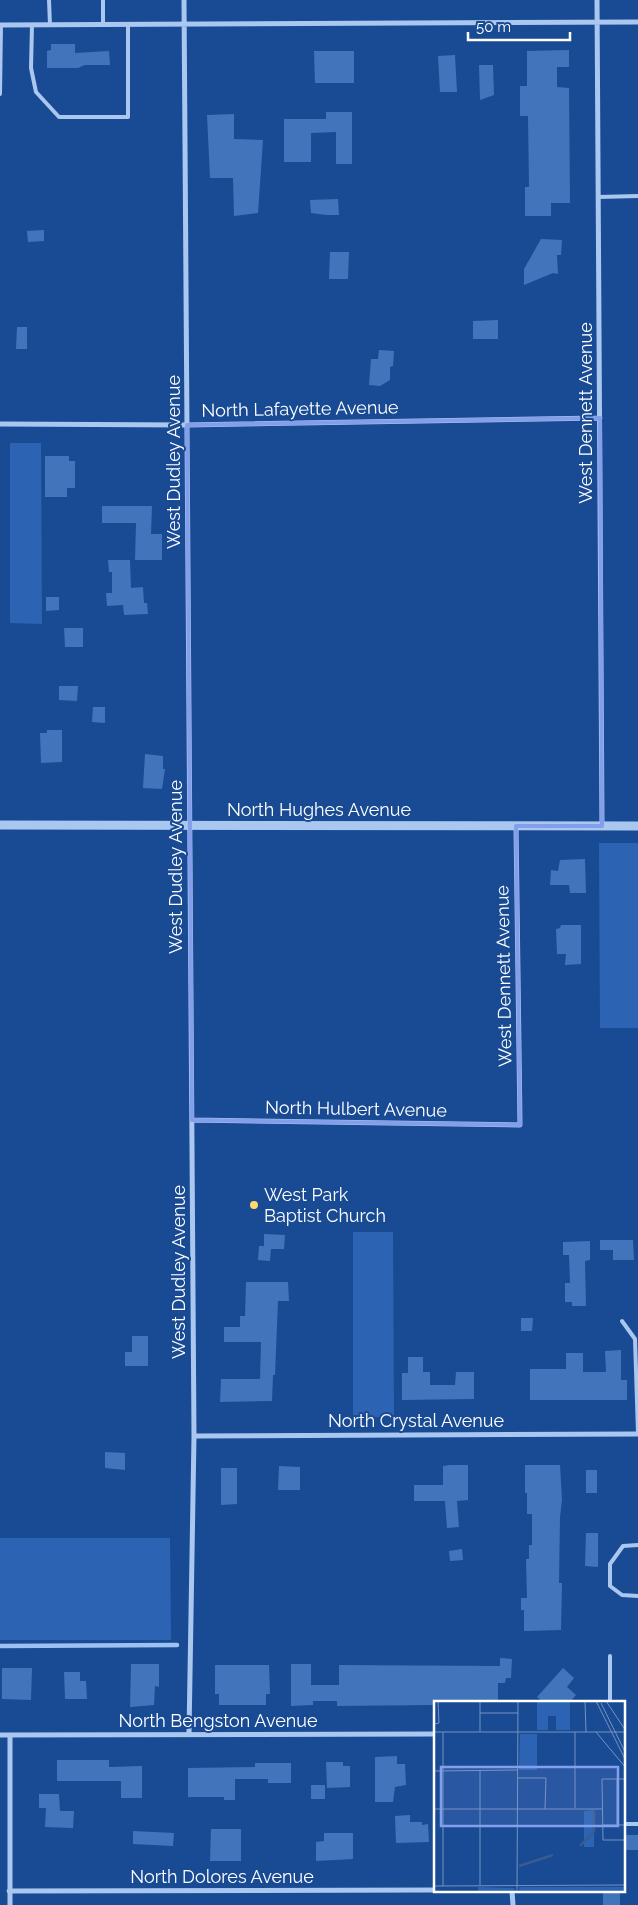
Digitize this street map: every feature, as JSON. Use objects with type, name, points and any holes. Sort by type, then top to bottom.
[{"type":"street","name":"West Dudley Avenue","points":[[184,0],[194,1436],[189,1734]]},
{"type":"street","name":"West Dennett Avenue","points":[[597,0],[602,826]]},
{"type":"street","points":[[1,25],[638,22]]},
{"type":"street","name":"North Lafayette Avenue","points":[[0,424],[187,425],[600,418]]},
{"type":"street","name":"North Hughes Avenue","points":[[0,825],[638,826]]},
{"type":"street","name":"West Dennett Avenue","points":[[516,826],[520,1125]]},
{"type":"street","name":"North Hulbert Avenue","points":[[192,1120],[520,1125]]},
{"type":"street","name":"North Crystal Avenue","points":[[194,1436],[638,1434]]},
{"type":"street","name":"North Bengston Avenue","points":[[0,1735],[434,1734]]},
{"type":"street","points":[[10,1735],[10,1905]]},
{"type":"street","name":"North Dolores Avenue","points":[[10,1891],[434,1890]]},
{"type":"street","points":[[512,1892],[513,1905]]},
{"type":"lane","points":[[49,0],[50,25]]},
{"type":"lane","points":[[103,0],[103,25]]},
{"type":"lane","points":[[0,94],[1,25]]},
{"type":"lane","points":[[32,25],[31,68],[36,92],[59,117],[128,117],[128,25]]},
{"type":"lane","points":[[598,197],[638,196]]},
{"type":"lane","points":[[622,1321],[635,1339],[638,1434]]},
{"type":"lane","points":[[638,1545],[623,1546],[610,1564],[610,1586],[622,1594],[638,1596]]},
{"type":"lane","points":[[610,1656],[610,1701]]},
{"type":"highlighted area","points":[[600,418],[602,826],[516,826],[520,1125],[192,1120],[187,425]]},
{"type":"shaded area","points":[[10,443],[41,443],[42,624],[10,623]]},
{"type":"shaded area","points":[[599,843],[638,843],[638,1028],[600,1028]]},
{"type":"shaded area","points":[[353,1232],[393,1232],[394,1417],[353,1417]]},
{"type":"shaded area","points":[[0,1538],[170,1538],[171,1640],[0,1640]]},
{"type":"building","points":[[51,44],[75,44],[75,53],[109,51],[110,65],[47,68],[47,51],[51,50]]},
{"type":"building","points":[[569,50],[569,67],[557,67],[557,87],[569,88],[570,203],[551,203],[551,216],[525,216],[525,187],[529,187],[528,116],[520,116],[520,86],[527,86],[527,51]]},
{"type":"building","points":[[314,51],[354,51],[354,83],[315,83]]},
{"type":"building","points":[[455,55],[457,92],[440,92],[438,56]]},
{"type":"building","points":[[479,65],[493,65],[494,95],[480,100]]},
{"type":"building","points":[[326,112],[352,112],[352,164],[336,164],[336,132],[311,133],[311,162],[284,162],[284,119],[326,119]]},
{"type":"building","points":[[234,114],[234,139],[263,140],[258,213],[234,216],[233,178],[210,178],[207,115]]},
{"type":"building","points":[[338,199],[339,215],[311,213],[310,200]]},
{"type":"building","points":[[44,230],[44,241],[28,242],[27,231]]},
{"type":"building","points":[[541,239],[562,240],[561,255],[557,255],[558,274],[553,273],[524,285],[524,269]]},
{"type":"building","points":[[330,252],[349,252],[348,279],[329,279]]},
{"type":"building","points":[[498,320],[498,339],[473,339],[473,321]]},
{"type":"building","points":[[17,327],[27,327],[27,349],[16,349]]},
{"type":"building","points":[[379,350],[394,351],[393,366],[390,367],[390,380],[380,386],[369,385],[371,359],[378,359]]},
{"type":"building","points":[[45,456],[69,456],[69,461],[75,461],[75,488],[67,488],[67,497],[45,497]]},
{"type":"building","points":[[102,506],[152,506],[151,534],[162,534],[162,560],[135,560],[136,523],[102,523]]},
{"type":"building","points":[[108,560],[130,560],[131,588],[143,587],[144,603],[147,603],[148,614],[124,615],[123,605],[107,606],[106,593],[112,593],[112,572],[109,572]]},
{"type":"building","points":[[46,597],[59,597],[59,610],[46,611]]},
{"type":"building","points":[[64,628],[83,628],[83,647],[65,647]]},
{"type":"building","points":[[59,686],[78,686],[77,701],[59,700]]},
{"type":"building","points":[[93,707],[105,707],[105,723],[92,722]]},
{"type":"building","points":[[47,730],[62,730],[62,762],[41,763],[40,733],[47,733]]},
{"type":"building","points":[[145,754],[163,756],[163,769],[165,769],[162,789],[143,788]]},
{"type":"building","points":[[585,859],[586,893],[570,893],[569,885],[550,885],[551,870],[558,871],[560,860]]},
{"type":"building","points":[[561,925],[581,925],[581,964],[565,965],[566,954],[557,954],[556,929],[560,928]]},
{"type":"building","points":[[264,1234],[285,1235],[284,1249],[271,1249],[270,1261],[258,1260],[259,1246],[264,1246]]},
{"type":"building","points":[[600,1240],[633,1240],[634,1260],[613,1260],[613,1250],[600,1250]]},
{"type":"building","points":[[590,1241],[590,1260],[585,1261],[586,1306],[572,1306],[572,1302],[565,1302],[565,1283],[570,1283],[569,1255],[563,1255],[563,1242]]},
{"type":"building","points":[[246,1282],[288,1282],[289,1301],[278,1301],[272,1401],[220,1402],[221,1379],[260,1379],[261,1342],[224,1342],[224,1327],[240,1327],[240,1316],[245,1316]]},
{"type":"building","points":[[521,1318],[533,1318],[532,1331],[521,1331]]},
{"type":"building","points":[[132,1336],[148,1336],[148,1366],[125,1366],[125,1352],[132,1352]]},
{"type":"building","points":[[621,1350],[621,1380],[627,1380],[627,1400],[530,1400],[530,1369],[566,1369],[566,1353],[583,1353],[583,1372],[606,1372],[605,1351]]},
{"type":"building","points":[[408,1357],[423,1357],[423,1372],[430,1372],[430,1385],[455,1385],[456,1372],[474,1372],[474,1399],[402,1400],[402,1373],[408,1373]]},
{"type":"building","points":[[105,1452],[125,1453],[125,1470],[105,1468]]},
{"type":"building","points":[[468,1465],[468,1500],[457,1501],[459,1527],[447,1528],[445,1501],[414,1501],[414,1485],[443,1485],[443,1466]]},
{"type":"building","points":[[525,1465],[560,1465],[562,1500],[559,1583],[562,1583],[561,1630],[524,1631],[524,1610],[521,1610],[521,1598],[527,1598],[526,1559],[529,1559],[529,1545],[532,1545],[532,1514],[527,1514]]},
{"type":"building","points":[[279,1466],[300,1467],[300,1490],[278,1490]]},
{"type":"building","points":[[221,1468],[237,1468],[237,1504],[221,1505]]},
{"type":"building","points":[[586,1470],[597,1470],[597,1493],[586,1493]]},
{"type":"building","points":[[586,1533],[598,1533],[598,1567],[585,1566]]},
{"type":"building","points":[[462,1549],[463,1560],[450,1561],[449,1551]]},
{"type":"building","points":[[500,1658],[512,1659],[511,1678],[506,1678],[505,1683],[498,1683],[498,1701],[434,1701],[433,1705],[337,1706],[337,1701],[313,1701],[313,1705],[291,1706],[291,1664],[311,1664],[311,1685],[339,1685],[339,1665],[500,1666]]},
{"type":"building","points":[[131,1664],[159,1664],[159,1687],[155,1686],[154,1705],[130,1707]]},
{"type":"building","points":[[215,1665],[269,1665],[270,1694],[266,1694],[266,1705],[219,1705],[219,1694],[215,1694]]},
{"type":"building","points":[[2,1668],[32,1668],[31,1700],[2,1699]]},
{"type":"building","points":[[563,1668],[574,1678],[567,1687],[576,1695],[571,1701],[542,1701],[537,1697]]},
{"type":"building","points":[[64,1672],[80,1672],[80,1681],[86,1681],[87,1699],[65,1699]]},
{"type":"building","points":[[397,1756],[397,1764],[405,1764],[406,1785],[395,1787],[393,1802],[375,1802],[375,1757]]},
{"type":"building","points":[[57,1760],[109,1760],[109,1767],[142,1766],[142,1798],[121,1798],[121,1781],[57,1781]]},
{"type":"building","points":[[326,1762],[343,1762],[343,1766],[350,1766],[350,1787],[327,1788]]},
{"type":"building","points":[[255,1763],[291,1763],[291,1783],[268,1783],[268,1779],[235,1779],[235,1800],[224,1800],[224,1797],[188,1797],[188,1768],[255,1767]]},
{"type":"building","points":[[311,1785],[325,1785],[325,1799],[311,1799]]},
{"type":"building","points":[[39,1794],[59,1794],[60,1811],[74,1811],[73,1828],[45,1827],[46,1808],[39,1808]]},
{"type":"building","points":[[410,1815],[410,1822],[422,1822],[422,1825],[428,1824],[429,1842],[396,1843],[395,1816]]},
{"type":"building","points":[[211,1829],[241,1829],[241,1861],[210,1861]]},
{"type":"building","points":[[133,1831],[174,1833],[173,1846],[133,1844]]},
{"type":"building","points":[[324,1833],[353,1833],[353,1859],[316,1861],[316,1842],[324,1841]]},
{"type":"building","points":[[626,1835],[638,1835],[638,1850],[626,1850]]},
{"type":"building","points":[[603,1892],[620,1892],[620,1905],[603,1905]]},
{"type":"waterway","points":[[0,1646],[177,1645]]},
{"type":"place","name":"West Park Baptist Church","points":[[254,1205]]}]
